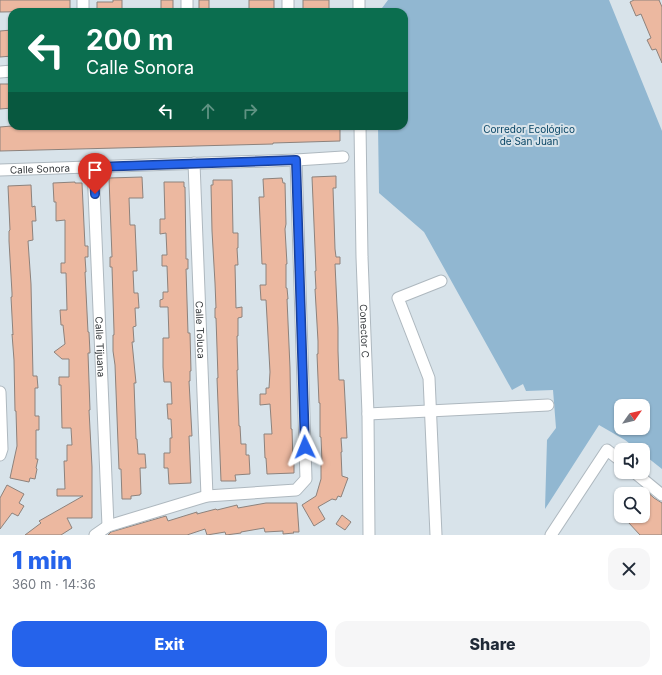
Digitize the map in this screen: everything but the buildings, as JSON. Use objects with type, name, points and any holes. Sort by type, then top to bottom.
[{"type":"street","name":"Conector C","points":[[360,130],[362,257],[368,414],[369,535]]},
{"type":"street","name":"Calle Sonora","points":[[0,170],[296,160],[343,157]]},
{"type":"street","points":[[95,535],[108,526],[207,496],[296,490],[306,479],[296,160]]},
{"type":"street","name":"Calle Toluca","points":[[194,163],[207,496]]},
{"type":"street","name":"Calle Tijuana","points":[[94,167],[108,526]]},
{"type":"street","points":[[436,535],[430,378],[398,298],[441,281]]},
{"type":"street","points":[[0,392],[2,449],[0,455]]},
{"type":"street","points":[[368,414],[548,405]]},
{"type":"street","points":[[551,535],[607,450],[614,456]]},
{"type":"street","points":[[643,479],[662,495]]},
{"type":"green space","name":"Corredor Ecológico de San Juan","points":[[388,0],[609,0],[662,131],[662,469],[650,460],[650,443],[629,443],[616,435],[650,435],[650,399],[614,399],[614,434],[599,425],[545,509],[547,440],[556,428],[553,390],[526,391],[523,384],[512,390],[424,232],[379,193],[378,130],[408,130],[408,8],[382,8]]},
{"type":"route","points":[[95,194],[94,167],[296,160],[305,447]]}]
